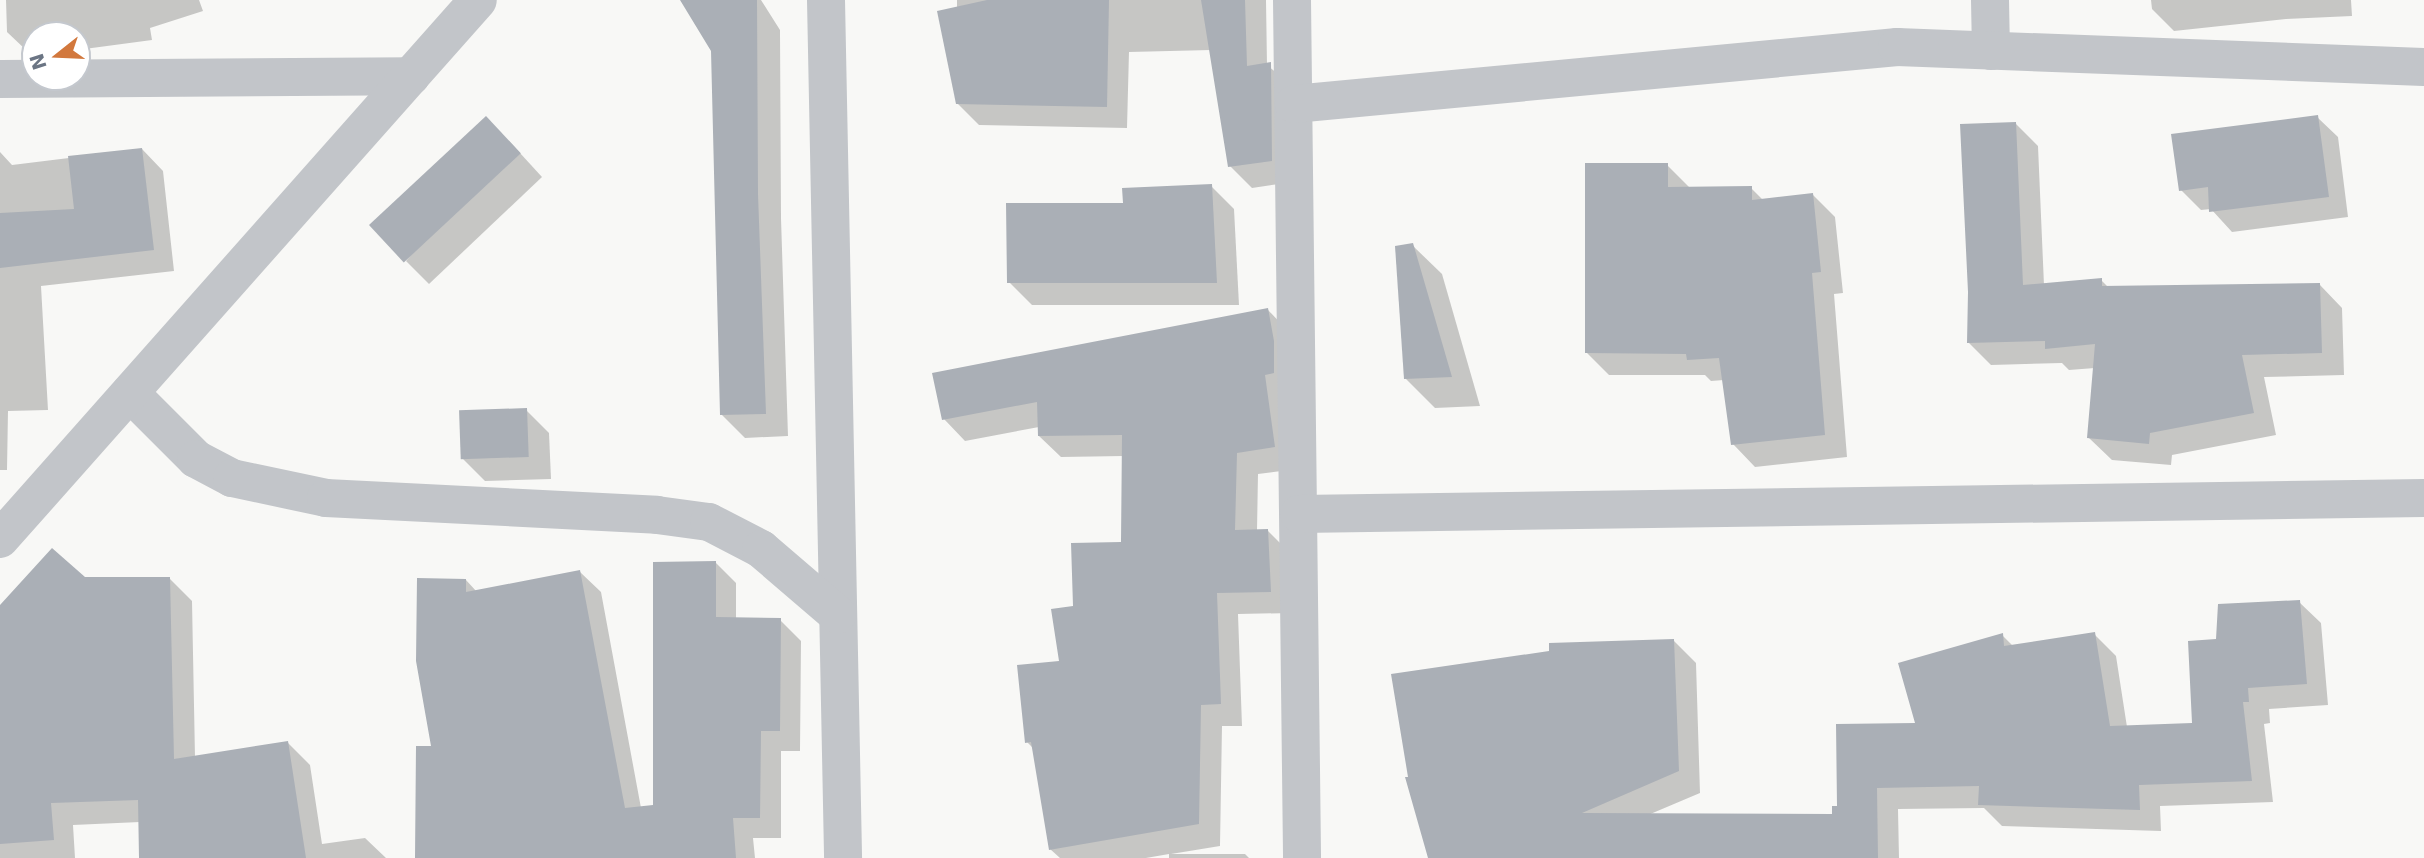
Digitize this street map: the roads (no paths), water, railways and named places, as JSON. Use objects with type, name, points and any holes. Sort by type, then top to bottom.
[{"type":"street","points":[[0,539],[478,0]]},
{"type":"street","points":[[826,0],[842,858]]},
{"type":"street","points":[[1292,0],[1302,858]]},
{"type":"street","points":[[1990,0],[1991,51]]},
{"type":"street","points":[[1294,104],[1897,47],[2424,67]]},
{"type":"street","points":[[0,79],[411,76]]},
{"type":"street","points":[[130,393],[196,459],[232,478],[326,499],[657,515],[709,522],[761,549],[838,615]]},
{"type":"street","points":[[1299,514],[2424,498]]}]
